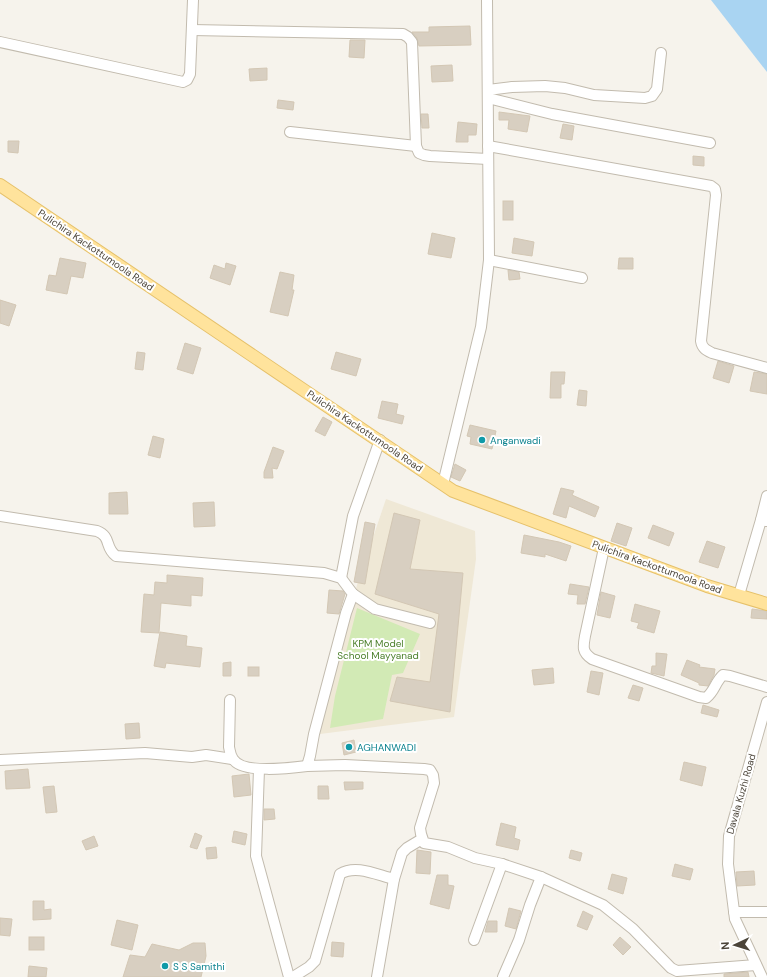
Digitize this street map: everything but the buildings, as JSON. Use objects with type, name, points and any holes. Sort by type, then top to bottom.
[{"type":"main road","name":"Pulichira Kackottumoola Road","points":[[0,185],[453,490],[707,586],[767,604]]},
{"type":"street","points":[[0,42],[182,82],[187,80],[190,74],[193,0]]},
{"type":"street","points":[[443,484],[481,327],[489,260],[487,0]]},
{"type":"street","points":[[192,30],[403,34],[412,42],[416,146],[419,153],[424,155],[488,159]]},
{"type":"street","points":[[488,94],[512,87],[545,86],[565,88],[594,95],[645,98],[652,96],[657,89],[661,53]]},
{"type":"street","points":[[488,94],[552,114],[710,143]]},
{"type":"street","points":[[290,132],[416,146]]},
{"type":"street","points":[[488,146],[711,186],[715,189],[716,196],[702,345],[705,350],[712,353],[767,368]]},
{"type":"street","points":[[489,260],[582,278]]},
{"type":"street","points":[[341,578],[353,516],[380,440]]},
{"type":"street","points":[[740,595],[764,521],[767,496]]},
{"type":"street","points":[[0,516],[103,533],[106,537],[109,551],[116,556],[324,573],[341,578],[353,594],[375,609],[430,623]]},
{"type":"street","points":[[604,548],[584,636],[585,654],[592,659],[699,697],[706,698],[712,694],[719,679],[723,675],[767,687]]},
{"type":"street","points":[[307,766],[346,613],[353,594]]},
{"type":"street","points":[[230,700],[229,747],[232,759]]},
{"type":"street","name":"Davala Kuzhi Road","points":[[762,977],[738,926],[734,912],[728,864],[729,836],[767,702]]},
{"type":"street","points":[[0,760],[145,753],[192,757],[206,755],[232,759],[245,766],[259,768],[286,769],[307,766],[345,765],[430,770],[433,775],[434,783],[420,828],[424,843],[448,847],[475,858],[502,864],[541,877],[608,909],[633,929],[671,972],[756,965]]},
{"type":"street","points":[[259,768],[256,856],[289,977]]},
{"type":"street","points":[[377,977],[394,879],[402,853],[407,848],[422,839]]},
{"type":"street","points":[[474,940],[502,864]]},
{"type":"street","points":[[293,977],[309,968],[315,961],[340,874],[347,870],[355,869],[394,879]]},
{"type":"street","points":[[503,977],[519,940],[541,877]]},
{"type":"street","points":[[734,912],[767,912]]},
{"type":"shaded area","name":"KPM Model School Mayyanad","points":[[386,499],[475,531],[476,559],[454,717],[320,734],[357,585]]},
{"type":"green space","name":"KPM Model School Mayyanad","points":[[357,608],[420,634],[403,673],[392,675],[383,719],[330,728],[335,696]]},
{"type":"water","points":[[711,0],[767,0],[767,72]]},
{"type":"place","name":"Anganwadi","points":[[482,440]]},
{"type":"place","name":"AGHANWADI","points":[[349,747]]},
{"type":"place","name":"S S Samithi","points":[[165,966]]}]
